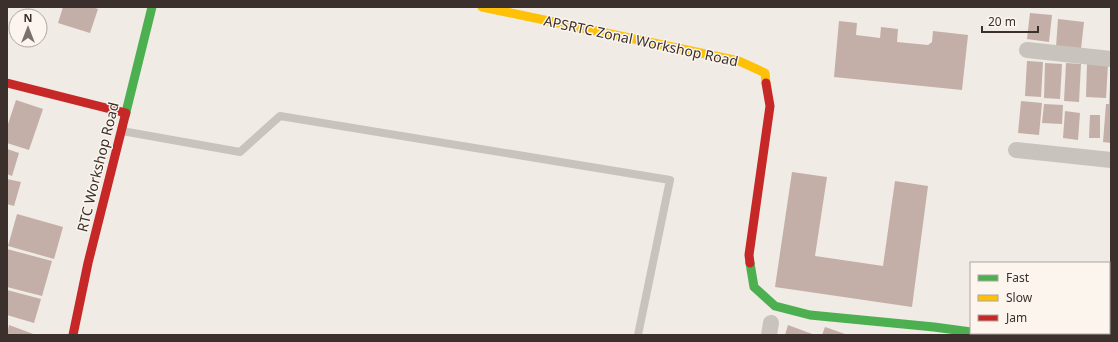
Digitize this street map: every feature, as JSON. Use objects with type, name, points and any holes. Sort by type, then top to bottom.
[{"type":"street","name":"RTC Workshop Road","points":[[73,335],[88,263],[152,7]]},
{"type":"street","name":"APSRTC Zonal Workshop Road","points":[[482,7],[739,60],[765,73],[770,106],[749,255],[754,287],[775,306],[810,315],[933,331],[970,332]]},
{"type":"street","points":[[1027,50],[1111,59]]},
{"type":"street","points":[[7,83],[126,113]]},
{"type":"street","points":[[1016,150],[1111,160]]},
{"type":"lane","points":[[122,131],[240,152],[280,116],[670,180],[638,335]]},
{"type":"building","points":[[63,7],[92,7],[98,9],[90,33],[58,23]]},
{"type":"building","points":[[1030,13],[1052,15],[1049,42],[1027,39]]},
{"type":"building","points":[[1058,19],[1084,22],[1081,49],[1056,47]]},
{"type":"building","points":[[839,21],[857,23],[856,35],[880,38],[881,27],[898,29],[897,42],[928,45],[932,42],[933,31],[968,35],[962,90],[834,77]]},
{"type":"building","points":[[1027,61],[1043,62],[1041,97],[1025,96]]},
{"type":"building","points":[[1045,63],[1062,64],[1060,99],[1044,98]]},
{"type":"building","points":[[1066,63],[1081,64],[1079,102],[1064,101]]},
{"type":"building","points":[[1087,63],[1108,64],[1106,98],[1086,97]]},
{"type":"building","points":[[1110,83],[1111,143],[1103,142],[1106,104],[1109,104]]},
{"type":"building","points":[[16,100],[43,109],[29,150],[7,143],[7,127]]},
{"type":"building","points":[[1021,101],[1042,103],[1039,135],[1018,133]]},
{"type":"building","points":[[1044,104],[1063,105],[1062,124],[1042,123]]},
{"type":"building","points":[[1065,111],[1080,113],[1078,140],[1063,138]]},
{"type":"building","points":[[1090,115],[1100,115],[1100,138],[1089,138]]},
{"type":"building","points":[[7,149],[19,153],[12,176],[7,174]]},
{"type":"building","points":[[792,172],[827,177],[815,256],[883,266],[895,181],[928,186],[912,307],[775,287]]},
{"type":"building","points":[[7,179],[21,182],[14,206],[7,204]]},
{"type":"building","points":[[17,214],[63,227],[54,259],[8,246]]},
{"type":"building","points":[[7,249],[52,261],[42,296],[7,287]]},
{"type":"building","points":[[1110,280],[1111,280],[1110,330]]},
{"type":"building","points":[[7,290],[41,299],[34,323],[7,315]]},
{"type":"building","points":[[9,325],[36,335],[7,335]]},
{"type":"building","points":[[788,325],[815,335],[785,335]]},
{"type":"building","points":[[825,327],[848,335],[822,335]]},
{"type":"traffic: fast","points":[[125,116],[152,7]]},
{"type":"traffic: fast","points":[[750,263],[754,287],[775,306],[810,315],[970,332]]},
{"type":"traffic: slow","points":[[482,7],[739,61],[765,73],[766,83]]},
{"type":"traffic: jam","points":[[7,83],[126,113]]},
{"type":"traffic: jam","points":[[750,263],[749,255],[770,106],[766,83]]},
{"type":"traffic: jam","points":[[73,335],[88,263],[125,116]]}]
